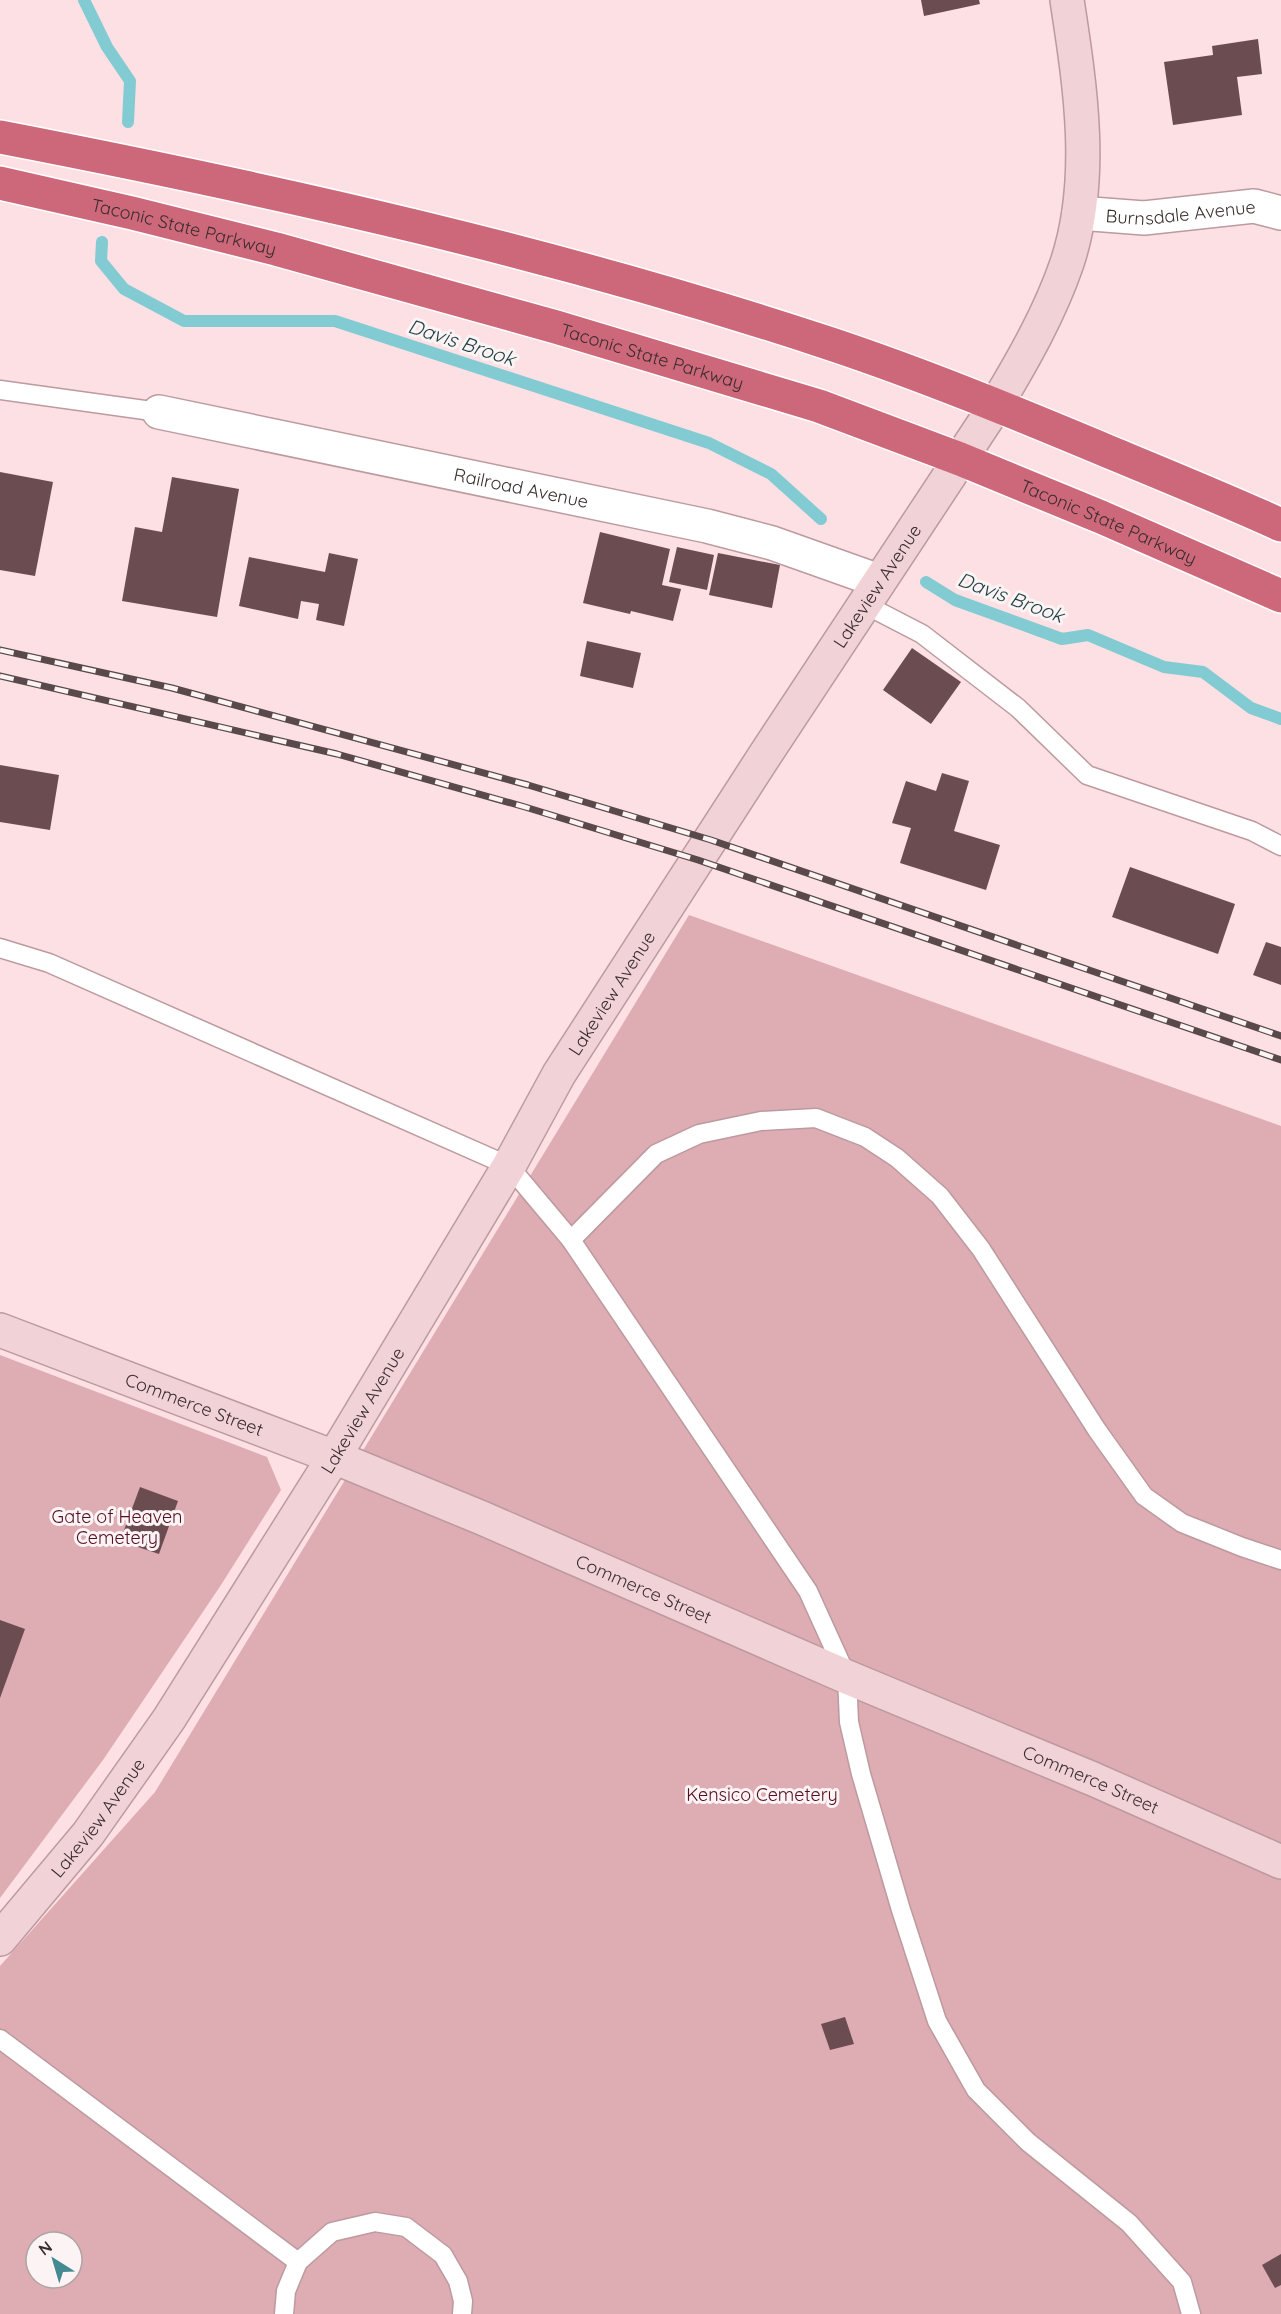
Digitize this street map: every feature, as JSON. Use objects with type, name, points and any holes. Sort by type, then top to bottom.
[{"type":"highway","points":[[0,137],[267,192],[552,260],[694,301],[832,345],[996,405],[1281,525]]},
{"type":"highway","name":"Taconic State Parkway","points":[[0,183],[276,249],[556,327],[819,406],[960,459],[1281,596]]},
{"type":"street","name":"Lakeview Avenue","points":[[0,1939],[88,1834],[169,1719],[334,1457],[509,1166],[559,1074],[996,405],[1048,310],[1068,261],[1079,213],[1082,164],[1080,105],[1067,0]]},
{"type":"street","name":"Burnsdale Avenue","points":[[1079,213],[1144,218],[1254,206],[1281,213]]},
{"type":"street","name":"Railroad Avenue","points":[[159,412],[707,526],[772,543],[872,593]]},
{"type":"street","name":"Commerce Street","points":[[0,1330],[334,1457],[482,1518],[847,1677],[1093,1779],[1281,1863]]},
{"type":"lane","points":[[0,390],[159,412]]},
{"type":"lane","points":[[872,593],[1018,708],[1087,775],[1252,831],[1281,846]]},
{"type":"lane","points":[[0,948],[49,963],[509,1166],[571,1240],[808,1591],[847,1677],[849,1722],[861,1774],[937,2021],[976,2090],[1028,2142],[1129,2223],[1182,2282],[1191,2314]]},
{"type":"lane","points":[[571,1240],[656,1154],[699,1134],[761,1120],[816,1118],[866,1137],[897,1158],[940,1196],[1039,1337],[1097,1430],[1144,1496],[1182,1523],[1281,1560]]},
{"type":"lane","points":[[0,2038],[298,2262]]},
{"type":"lane","points":[[284,2314],[286,2291],[298,2262],[332,2232],[375,2222],[406,2227],[443,2255],[458,2281],[463,2301],[462,2314]]},
{"type":"green space","name":"Kensico Cemetery","points":[[689,915],[1281,1126],[1281,2314],[0,2314],[0,1966],[155,1792]]},
{"type":"green space","name":"Gate of Heaven Cemetery","points":[[0,1355],[267,1457],[281,1490],[221,1585],[103,1760],[0,1898]]},
{"type":"building","points":[[921,0],[979,0],[980,4],[924,16]]},
{"type":"building","points":[[1258,39],[1262,74],[1237,77],[1242,115],[1173,125],[1164,62],[1213,55],[1212,46]]},
{"type":"building","points":[[0,472],[53,482],[35,576],[0,570]]},
{"type":"building","points":[[172,477],[239,489],[217,617],[122,601],[135,527],[162,532]]},
{"type":"building","points":[[600,532],[670,549],[662,585],[681,589],[673,621],[583,603]]},
{"type":"building","points":[[677,547],[714,555],[707,590],[669,582]]},
{"type":"building","points":[[329,553],[358,559],[344,626],[316,620],[319,604],[301,601],[298,619],[239,606],[249,557],[325,572]]},
{"type":"building","points":[[718,553],[780,565],[772,608],[709,595]]},
{"type":"building","points":[[587,641],[641,653],[633,688],[580,676]]},
{"type":"building","points":[[912,648],[961,682],[931,724],[883,690]]},
{"type":"building","points":[[0,765],[59,775],[50,830],[0,822]]},
{"type":"building","points":[[942,773],[969,781],[954,831],[1000,845],[986,890],[900,863],[911,828],[892,823],[906,781],[936,791]]},
{"type":"building","points":[[1130,867],[1235,904],[1218,954],[1112,917]]},
{"type":"building","points":[[1266,942],[1281,947],[1281,985],[1253,975]]},
{"type":"building","points":[[140,1487],[178,1501],[159,1554],[120,1541]]},
{"type":"building","points":[[0,1620],[25,1629],[0,1698]]},
{"type":"building","points":[[845,2017],[854,2044],[830,2050],[821,2024]]},
{"type":"building","points":[[1281,2254],[1281,2285],[1275,2288],[1262,2265]]},
{"type":"waterway","name":"Davis Brook","points":[[84,0],[107,47],[130,81],[128,122]]},
{"type":"waterway","name":"Davis Brook","points":[[102,242],[101,261],[124,289],[184,321],[335,321],[709,443],[771,474],[821,519]]},
{"type":"waterway","name":"Davis Brook","points":[[926,582],[955,600],[1062,639],[1088,635],[1164,667],[1203,672],[1251,708],[1281,719]]},
{"type":"railway","points":[[0,650],[172,688],[528,785],[711,840],[1281,1036]]},
{"type":"railway","points":[[0,676],[337,754],[525,807],[698,860],[1281,1060]]}]
